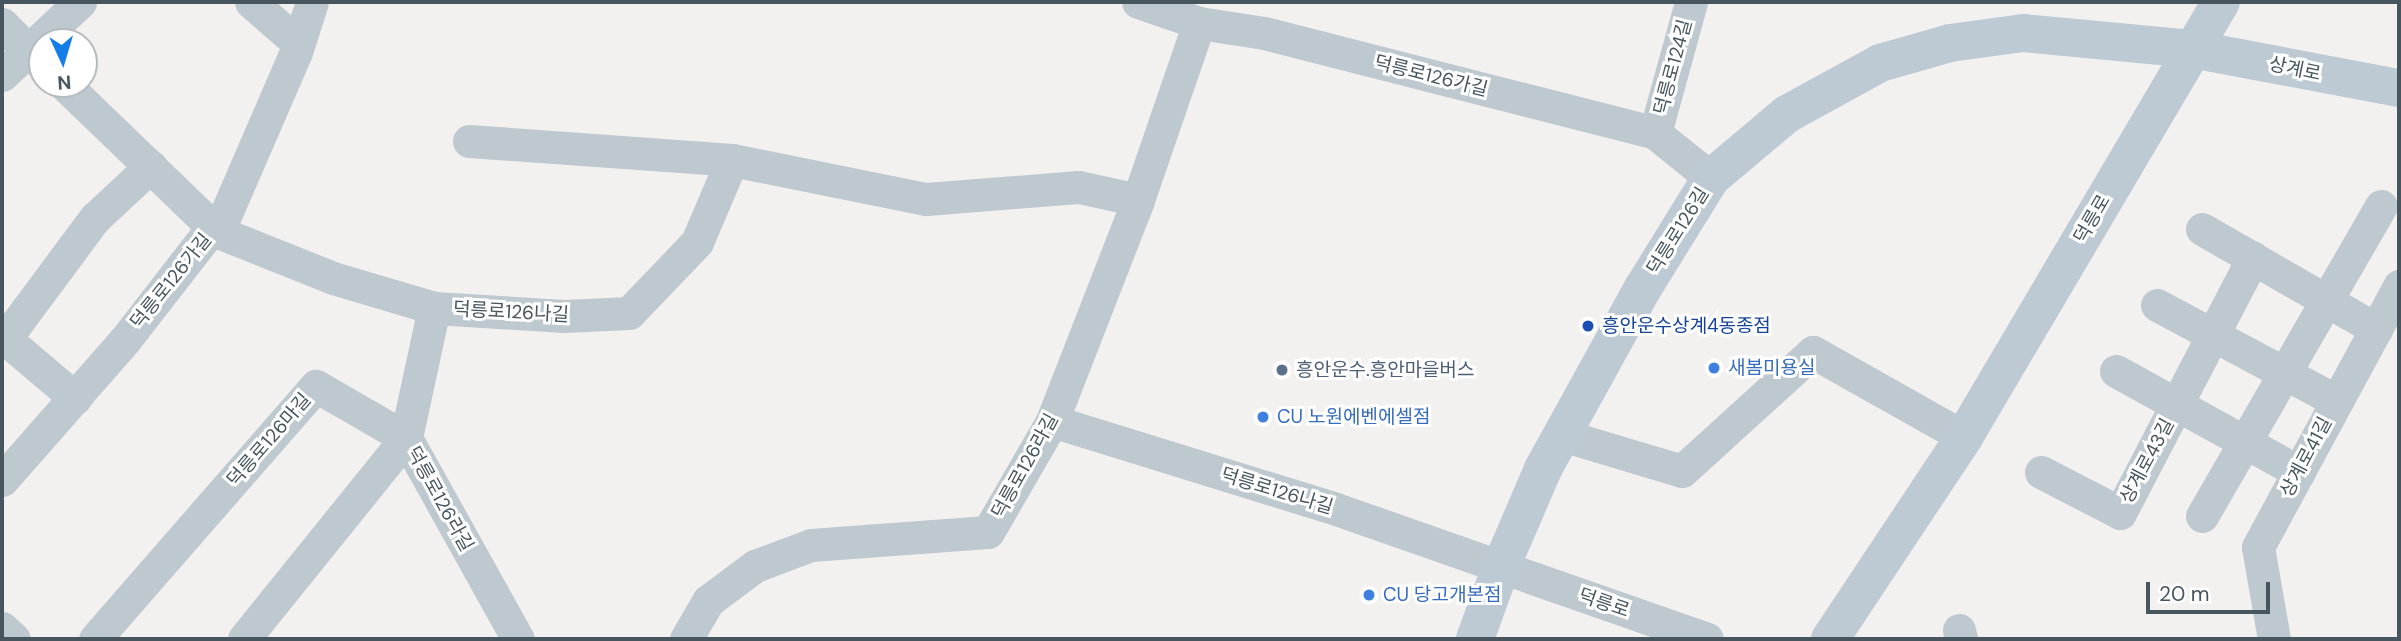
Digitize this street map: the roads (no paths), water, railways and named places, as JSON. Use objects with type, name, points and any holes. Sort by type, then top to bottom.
[{"type":"main road","name":"덕릉로","points":[[1830,639],[1964,437],[2221,2]]},
{"type":"main road","name":"덕릉로126길","points":[[1475,639],[1501,567],[1543,469],[1643,288],[1712,178],[1787,114],[1880,63],[1950,43],[2023,33],[2192,48]]},
{"type":"main road","name":"상계로","points":[[2192,48],[2399,88]]},
{"type":"street","points":[[59,28],[80,2]]},
{"type":"street","points":[[251,2],[298,43]]},
{"type":"street","name":"덕릉로126가길","points":[[8,460],[75,398],[212,228],[218,232],[298,43],[312,2]]},
{"type":"street","name":"덕릉로126가길","points":[[1138,2],[1199,23],[1264,33],[1655,133],[1712,178]]},
{"type":"street","name":"덕릉로124길","points":[[1655,133],[1691,2]]},
{"type":"street","name":"덕릉로126라길","points":[[686,639],[708,601],[755,566],[811,545],[988,532],[1052,421],[1138,200],[1199,23]]},
{"type":"street","points":[[2,24],[28,51]]},
{"type":"street","points":[[2,75],[28,62]]},
{"type":"street","points":[[79,98],[218,232]]},
{"type":"street","points":[[469,141],[733,160],[926,199],[1079,187],[1138,200]]},
{"type":"street","name":"덕릉로126나길","points":[[218,232],[333,278],[435,308],[564,316],[629,313],[697,242],[733,160]]},
{"type":"street","points":[[75,398],[3,339],[95,218],[151,166]]},
{"type":"street","points":[[2202,516],[2381,206]]},
{"type":"street","points":[[2202,229],[2376,329]]},
{"type":"street","name":"상계로43길","points":[[2041,472],[2120,513],[2253,257]]},
{"type":"street","name":"상계로41길","points":[[2274,639],[2258,547],[2399,286]]},
{"type":"street","points":[[2157,306],[2337,401]]},
{"type":"street","name":"덕릉로126라길","points":[[435,308],[406,438],[518,639]]},
{"type":"street","points":[[1562,435],[1682,471],[1813,352],[1964,437]]},
{"type":"street","name":"상계로43길","points":[[2116,371],[2299,472]]},
{"type":"street","name":"덕릉로126마길","points":[[94,639],[316,387],[406,438]]},
{"type":"street","name":"덕릉로126나길","points":[[1052,421],[1336,509],[1501,567]]},
{"type":"street","points":[[244,639],[406,438]]},
{"type":"street","name":"덕릉로","points":[[1501,567],[1707,639]]},
{"type":"street","points":[[2,628],[14,639]]},
{"type":"place","name":"흥안운수상계4동종점","points":[[1588,326]]},
{"type":"place","name":"새봄미용실","points":[[1714,368]]},
{"type":"place","name":"흥안운수.흥안마을버스","points":[[1282,370]]},
{"type":"place","name":"CU 노원에벤에셀점","points":[[1263,417]]},
{"type":"place","name":"CU 당고개본점","points":[[1369,595]]}]
